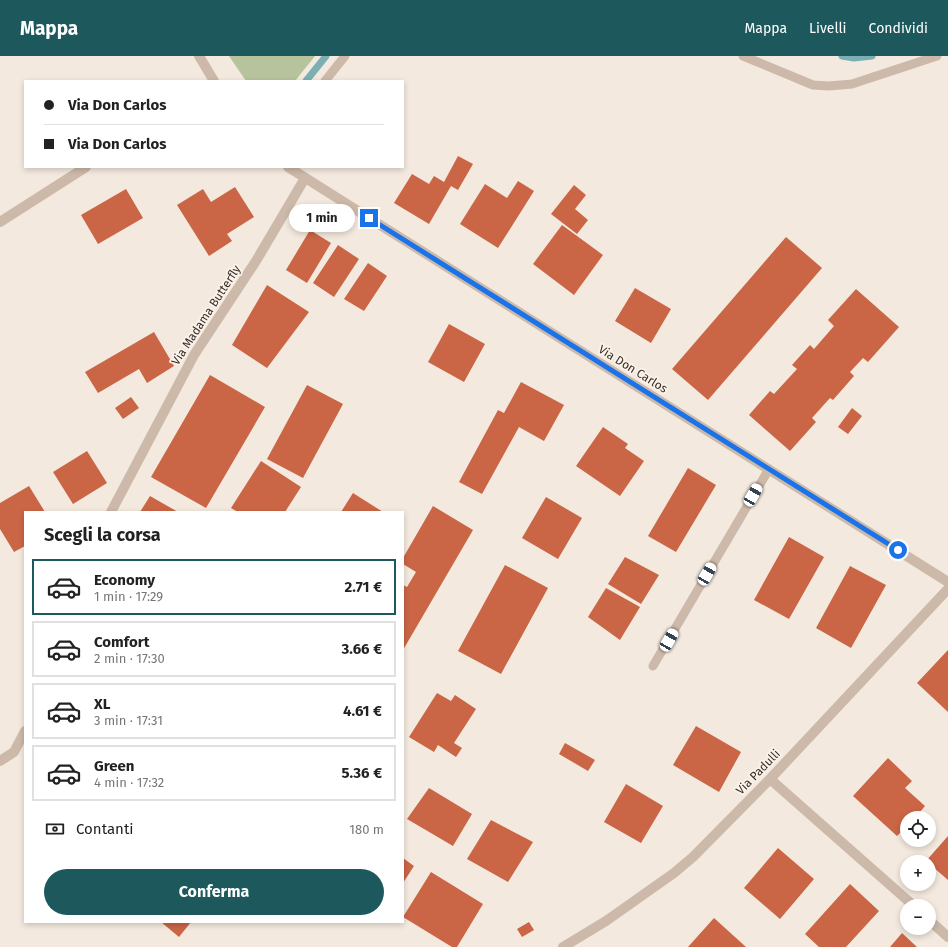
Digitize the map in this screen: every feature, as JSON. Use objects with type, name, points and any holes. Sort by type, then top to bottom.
[{"type":"street","points":[[199,56],[213,80]]},
{"type":"street","points":[[0,222],[84,168]]},
{"type":"street","name":"Via Don Carlos","points":[[290,168],[948,582]]},
{"type":"street","name":"Via Madama Butterfly","points":[[112,511],[194,355],[256,261],[305,178]]},
{"type":"street","name":"Via Padulli","points":[[563,947],[606,921],[674,873],[716,834],[770,779],[948,588]]},
{"type":"street","points":[[0,761],[14,752],[24,734]]},
{"type":"street","points":[[770,779],[906,899]]},
{"type":"street","points":[[936,926],[948,937]]},
{"type":"lane","points":[[326,80],[345,56]]},
{"type":"lane","points":[[744,56],[814,85],[829,86],[852,84],[938,56]]},
{"type":"lane","points":[[653,666],[769,469]]},
{"type":"green space","points":[[229,56],[315,56],[296,80],[245,80]]},
{"type":"building","points":[[458,156],[473,164],[458,190],[451,186],[429,224],[394,203],[412,174],[429,184],[434,176],[444,182]]},
{"type":"building","points":[[518,181],[534,191],[498,248],[460,224],[485,184],[507,198]]},
{"type":"building","points":[[574,185],[586,195],[575,209],[588,220],[577,234],[551,214]]},
{"type":"building","points":[[235,187],[254,217],[227,234],[232,241],[209,256],[177,205],[203,189],[211,202]]},
{"type":"building","points":[[126,189],[143,218],[98,244],[81,215]]},
{"type":"building","points":[[562,225],[603,255],[574,295],[533,264]]},
{"type":"building","points":[[310,230],[331,243],[307,283],[286,270]]},
{"type":"building","points":[[786,237],[822,268],[708,400],[672,369]]},
{"type":"building","points":[[338,245],[359,259],[334,297],[313,283]]},
{"type":"building","points":[[368,263],[387,276],[364,311],[344,299]]},
{"type":"building","points":[[267,285],[309,312],[267,368],[232,345]]},
{"type":"building","points":[[635,288],[671,309],[651,343],[615,321]]},
{"type":"building","points":[[856,289],[899,327],[868,362],[863,358],[850,372],[854,376],[833,400],[830,398],[812,418],[816,422],[790,451],[749,415],[770,391],[774,394],[797,369],[792,365],[810,345],[814,349],[834,326],[828,320]]},
{"type":"building","points":[[449,324],[485,344],[464,382],[428,362]]},
{"type":"building","points":[[154,332],[174,366],[147,383],[139,369],[98,393],[85,372]]},
{"type":"building","points":[[210,375],[265,407],[206,508],[151,477]]},
{"type":"building","points":[[521,382],[564,405],[544,441],[519,427],[482,494],[459,482],[498,410],[504,413]]},
{"type":"building","points":[[307,385],[343,404],[303,478],[267,459]]},
{"type":"building","points":[[131,397],[139,408],[123,419],[115,408]]},
{"type":"building","points":[[852,408],[862,416],[848,434],[838,427]]},
{"type":"building","points":[[603,427],[628,444],[625,448],[644,461],[620,496],[576,466]]},
{"type":"building","points":[[87,451],[107,483],[73,504],[53,472]]},
{"type":"building","points":[[261,461],[301,487],[286,511],[236,511],[231,508]]},
{"type":"building","points":[[688,468],[716,485],[676,552],[648,536]]},
{"type":"building","points":[[29,486],[44,511],[24,511],[24,547],[14,552],[0,529],[0,503]]},
{"type":"building","points":[[353,493],[381,511],[342,511]]},
{"type":"building","points":[[150,496],[176,511],[141,511]]},
{"type":"building","points":[[546,497],[582,518],[558,559],[522,538]]},
{"type":"building","points":[[433,506],[473,530],[404,648],[404,586],[407,587],[416,572],[404,565],[404,556]]},
{"type":"building","points":[[789,537],[824,557],[789,619],[754,600]]},
{"type":"building","points":[[625,557],[659,575],[641,604],[608,584]]},
{"type":"building","points":[[505,565],[548,588],[501,674],[458,651]]},
{"type":"building","points":[[850,566],[886,585],[851,648],[816,628]]},
{"type":"building","points":[[606,588],[640,607],[620,640],[588,617]]},
{"type":"building","points":[[948,650],[948,712],[917,683]]},
{"type":"building","points":[[437,693],[451,701],[455,695],[476,709],[454,743],[462,748],[456,757],[438,745],[434,752],[409,737]]},
{"type":"building","points":[[696,726],[741,752],[719,792],[673,765]]},
{"type":"building","points":[[565,743],[595,760],[588,771],[559,754]]},
{"type":"building","points":[[888,758],[912,781],[905,788],[925,806],[921,811],[900,811],[900,833],[897,836],[853,796]]},
{"type":"building","points":[[626,784],[663,806],[641,843],[604,822]]},
{"type":"building","points":[[429,788],[472,814],[453,846],[407,819]]},
{"type":"building","points":[[491,820],[533,842],[508,882],[467,859]]},
{"type":"building","points":[[948,836],[948,880],[936,870],[936,855],[931,855]]},
{"type":"building","points":[[778,848],[814,879],[780,919],[744,888]]},
{"type":"building","points":[[404,859],[414,866],[404,881]]},
{"type":"building","points":[[431,872],[483,904],[457,947],[452,947],[404,918]]},
{"type":"building","points":[[850,884],[879,911],[846,947],[819,947],[805,934]]},
{"type":"building","points":[[714,918],[746,947],[688,947]]},
{"type":"building","points":[[529,922],[534,930],[522,937],[517,929]]},
{"type":"building","points":[[162,923],[190,923],[179,937]]},
{"type":"building","points":[[900,935],[904,935],[917,947],[890,947]]},
{"type":"waterway","points":[[307,80],[326,56]]},
{"type":"waterway","points":[[842,56],[854,58],[872,56]]},
{"type":"route","points":[[369,218],[898,550]]}]
